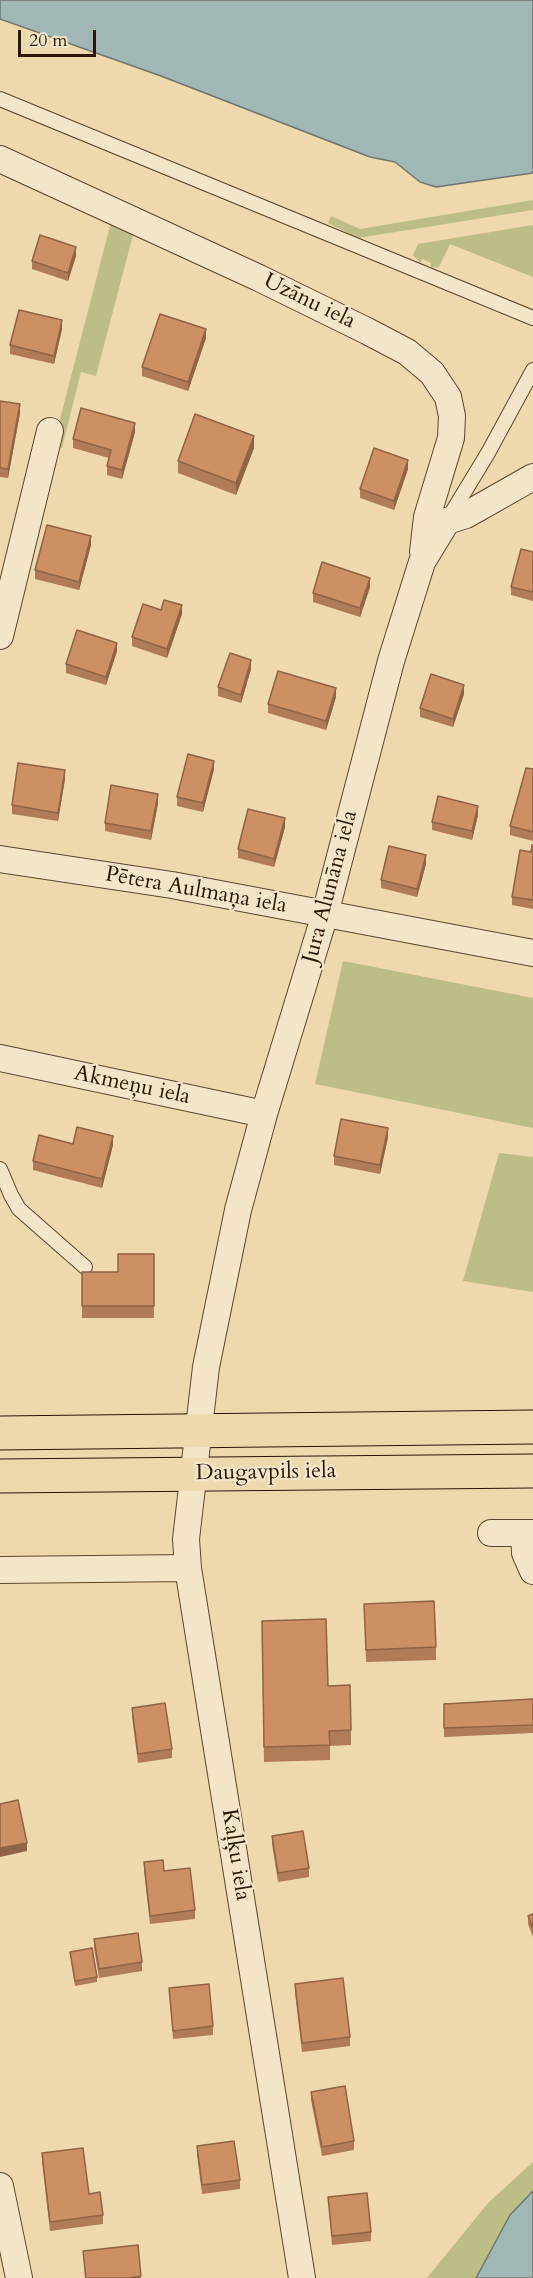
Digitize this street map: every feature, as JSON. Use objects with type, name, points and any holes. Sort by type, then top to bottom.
[{"type":"highway","name":"Daugavpils iela","points":[[0,1432],[533,1427]]},
{"type":"highway","name":"Daugavpils iela","points":[[0,1476],[533,1471]]},
{"type":"street","name":"Uzānu iela","points":[[0,159],[367,330],[406,352],[432,372],[448,397],[452,416],[451,438],[427,518],[422,562]]},
{"type":"street","points":[[0,636],[50,431]]},
{"type":"street","points":[[447,521],[466,515],[533,477]]},
{"type":"street","name":"Jura Alunāna iela","points":[[199,1431],[206,1367],[238,1210],[264,1114],[325,914],[391,661],[422,562],[447,521]]},
{"type":"street","name":"Pētera Aulmaņa iela","points":[[0,859],[172,885],[533,953]]},
{"type":"street","name":"Akmeņu iela","points":[[0,1058],[264,1114]]},
{"type":"street","name":"Kaļķu iela","points":[[199,1431],[186,1539],[188,1568],[303,2278]]},
{"type":"street","points":[[491,1533],[528,1533],[525,1553],[533,1572]]},
{"type":"street","points":[[0,1570],[188,1568]]},
{"type":"street","points":[[0,2186],[19,2278]]},
{"type":"lane","points":[[0,99],[533,318]]},
{"type":"lane","name":"Jura Alunāna iela","points":[[447,521],[488,453],[533,370]]},
{"type":"lane","points":[[0,1169],[19,1209],[85,1267]]},
{"type":"green space","points":[[533,200],[533,210],[358,238],[328,223],[331,216],[360,229]]},
{"type":"green space","points":[[111,222],[134,231],[96,376],[81,372],[62,448],[53,446]]},
{"type":"green space","points":[[533,225],[533,277],[450,244],[439,267],[431,268],[431,263],[423,259],[420,263],[413,255],[418,244]]},
{"type":"green space","points":[[343,961],[533,998],[533,1128],[315,1084]]},
{"type":"green space","points":[[499,1153],[533,1157],[533,1292],[463,1281]]},
{"type":"green space","points":[[533,2162],[533,2278],[427,2278],[488,2203]]},
{"type":"water","points":[[0,0],[533,0],[533,173],[436,187],[420,182],[395,162],[370,157],[161,76],[0,19]]},
{"type":"water","points":[[533,2191],[533,2278],[476,2278],[510,2215]]},
{"type":"building","points":[[40,235],[76,247],[68,273],[32,261]]},
{"type":"building","points":[[19,310],[62,320],[54,356],[10,345]]},
{"type":"building","points":[[160,314],[206,329],[188,382],[142,367]]},
{"type":"building","points":[[0,401],[20,404],[8,469],[0,468]]},
{"type":"building","points":[[81,408],[135,423],[122,470],[107,466],[111,450],[73,439]]},
{"type":"building","points":[[195,414],[254,436],[236,483],[178,461]]},
{"type":"building","points":[[374,448],[408,460],[394,501],[360,489]]},
{"type":"building","points":[[47,525],[91,536],[79,582],[35,570]]},
{"type":"building","points":[[521,549],[533,552],[533,592],[511,587]]},
{"type":"building","points":[[322,562],[370,578],[360,608],[313,593]]},
{"type":"building","points":[[164,600],[182,605],[167,649],[132,637],[143,604],[161,610]]},
{"type":"building","points":[[77,630],[117,643],[106,677],[66,664]]},
{"type":"building","points":[[230,653],[251,660],[241,695],[218,687]]},
{"type":"building","points":[[278,671],[336,688],[326,721],[268,704]]},
{"type":"building","points":[[431,674],[464,685],[453,719],[420,708]]},
{"type":"building","points":[[188,754],[214,761],[203,803],[177,797]]},
{"type":"building","points":[[18,763],[65,770],[58,813],[12,805]]},
{"type":"building","points":[[526,768],[533,769],[533,832],[510,826]]},
{"type":"building","points":[[111,785],[158,794],[151,831],[105,823]]},
{"type":"building","points":[[438,796],[478,806],[472,831],[432,822]]},
{"type":"building","points":[[248,809],[285,818],[274,859],[238,849]]},
{"type":"building","points":[[532,845],[533,900],[512,897],[520,850],[531,852]]},
{"type":"building","points":[[389,846],[426,855],[417,889],[381,880]]},
{"type":"building","points":[[341,1119],[388,1128],[380,1165],[334,1156]]},
{"type":"building","points":[[77,1127],[113,1136],[102,1179],[33,1161],[39,1135],[73,1144]]},
{"type":"building","points":[[118,1254],[154,1254],[154,1306],[82,1306],[82,1272],[118,1272]]},
{"type":"building","points":[[434,1601],[436,1647],[366,1650],[364,1604]]},
{"type":"building","points":[[326,1619],[328,1686],[350,1685],[351,1730],[329,1731],[330,1745],[264,1747],[262,1621]]},
{"type":"building","points":[[533,1699],[533,1725],[444,1728],[444,1704]]},
{"type":"building","points":[[165,1703],[172,1749],[138,1754],[132,1708]]},
{"type":"building","points":[[18,1800],[27,1843],[0,1848],[0,1804]]},
{"type":"building","points":[[303,1831],[309,1868],[278,1873],[272,1836]]},
{"type":"building","points":[[163,1860],[164,1871],[190,1868],[195,1910],[150,1916],[144,1862]]},
{"type":"building","points":[[533,1914],[533,1928],[528,1916]]},
{"type":"building","points":[[138,1933],[142,1962],[99,1969],[94,1939]]},
{"type":"building","points":[[92,1948],[97,1977],[75,1981],[70,1952]]},
{"type":"building","points":[[343,1978],[350,2037],[302,2043],[295,1984]]},
{"type":"building","points":[[209,1984],[213,2026],[173,2031],[169,1988]]},
{"type":"building","points":[[345,2086],[354,2141],[322,2147],[311,2092]]},
{"type":"building","points":[[234,2141],[240,2180],[202,2185],[197,2146]]},
{"type":"building","points":[[83,2148],[89,2194],[100,2192],[103,2215],[50,2222],[42,2153]]},
{"type":"building","points":[[367,2193],[371,2232],[332,2236],[328,2197]]},
{"type":"building","points":[[138,2245],[141,2276],[86,2278],[83,2251]]}]
